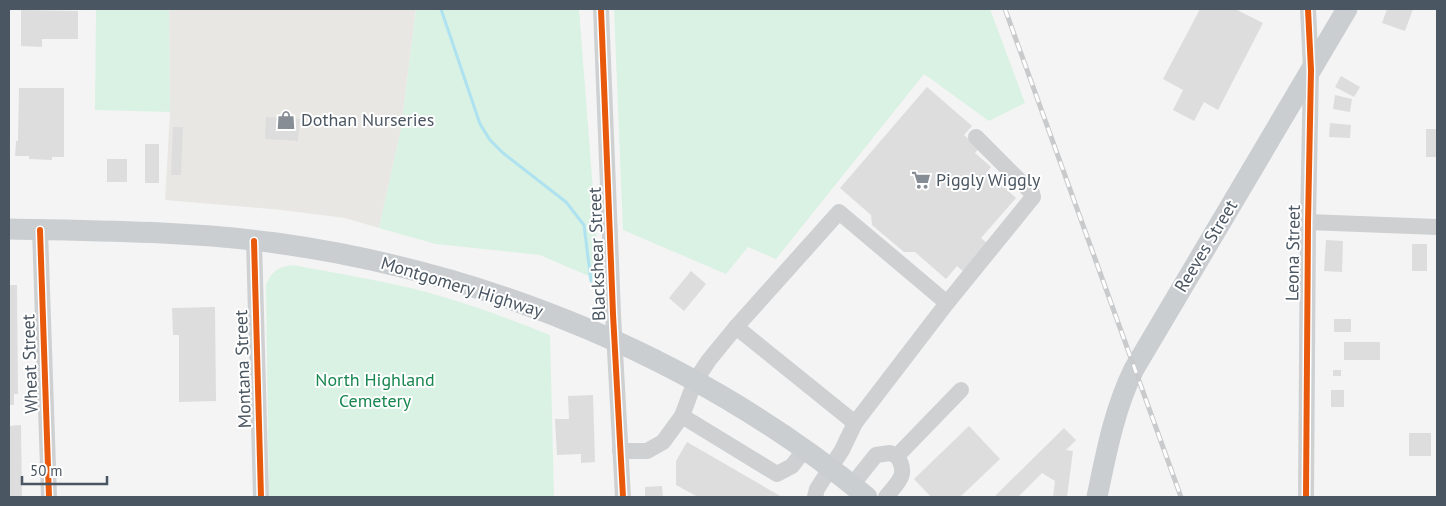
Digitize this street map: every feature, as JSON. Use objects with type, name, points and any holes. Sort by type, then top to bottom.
[{"type":"main road","name":"Reeves Street","points":[[1098,497],[1109,440],[1128,382],[1141,354],[1347,9]]},
{"type":"main road","name":"Montgomery Highway","points":[[9,229],[149,233],[254,241],[334,252],[432,275],[528,306],[615,340],[695,381],[741,408],[805,449],[859,491]]},
{"type":"street","name":"Blackshear Street","points":[[602,9],[623,497]]},
{"type":"street","name":"Leona Street","points":[[1306,497],[1311,70],[1308,9]]},
{"type":"street","points":[[815,497],[855,423],[946,303],[1033,197],[1032,193],[976,137]]},
{"type":"street","points":[[620,451],[647,451],[663,442],[682,416],[695,381],[709,360],[838,212],[946,303]]},
{"type":"street","points":[[1308,222],[1437,227]]},
{"type":"street","name":"Wheat Street","points":[[40,230],[49,497]]},
{"type":"street","name":"Montana Street","points":[[254,241],[261,497]]},
{"type":"street","points":[[736,327],[855,423]]},
{"type":"street","points":[[897,456],[961,390]]},
{"type":"street","points":[[682,416],[777,474],[792,466],[805,449]]},
{"type":"street","points":[[859,491],[876,455],[890,453],[897,456],[903,465],[903,475],[886,497]]},
{"type":"shaded area","name":"Dothan Nurseries","points":[[169,9],[416,9],[401,129],[379,228],[345,218],[282,210],[165,200],[170,112]]},
{"type":"green space","points":[[96,9],[169,9],[170,112],[95,110]]},
{"type":"green space","points":[[416,9],[579,9],[600,281],[540,255],[436,244],[379,228],[401,129]]},
{"type":"green space","points":[[614,9],[990,9],[1025,103],[989,121],[924,74],[776,259],[748,247],[726,274],[623,230]]},
{"type":"green space","name":"North Highland Cemetery","points":[[293,265],[431,293],[488,311],[550,335],[554,497],[269,497],[266,285],[276,270]]},
{"type":"building","points":[[1200,9],[1235,9],[1263,23],[1218,110],[1204,102],[1194,121],[1173,110],[1183,90],[1163,79]]},
{"type":"building","points":[[1387,9],[1413,9],[1405,31],[1382,23]]},
{"type":"building","points":[[21,10],[78,11],[78,39],[42,39],[42,47],[21,46]]},
{"type":"building","points":[[1341,76],[1360,87],[1354,97],[1335,87]]},
{"type":"building","name":"Piggly Wiggly","points":[[927,87],[972,126],[964,135],[979,148],[975,153],[991,167],[987,172],[1016,198],[981,238],[990,246],[965,273],[957,266],[946,279],[915,252],[904,252],[872,225],[871,215],[840,188]]},
{"type":"building","points":[[19,88],[64,88],[64,157],[52,157],[52,160],[29,159],[29,156],[15,156],[16,141],[18,141]]},
{"type":"building","points":[[1335,95],[1352,99],[1350,112],[1333,109]]},
{"type":"building","points":[[266,117],[300,119],[298,141],[265,139]]},
{"type":"building","points":[[1330,123],[1351,125],[1350,138],[1329,137]]},
{"type":"building","points":[[173,127],[183,127],[181,175],[171,175]]},
{"type":"building","points":[[1426,129],[1437,129],[1437,157],[1426,157]]},
{"type":"building","points":[[145,144],[159,144],[159,183],[145,183]]},
{"type":"building","points":[[107,159],[127,159],[127,182],[107,182]]},
{"type":"building","points":[[1326,240],[1343,241],[1342,272],[1324,271]]},
{"type":"building","points":[[1412,244],[1427,244],[1427,271],[1412,271]]},
{"type":"building","points":[[691,271],[706,284],[684,311],[669,298]]},
{"type":"building","points":[[9,285],[17,285],[18,394],[14,394],[14,405],[9,405]]},
{"type":"building","points":[[215,307],[216,401],[179,402],[179,335],[173,335],[172,308]]},
{"type":"building","points":[[1334,319],[1351,319],[1351,332],[1334,332]]},
{"type":"building","points":[[1344,342],[1380,342],[1380,360],[1344,360]]},
{"type":"building","points":[[1333,370],[1341,370],[1341,376],[1333,376]]},
{"type":"building","points":[[1331,390],[1344,390],[1344,407],[1331,407]]},
{"type":"building","points":[[593,395],[595,462],[581,463],[581,454],[557,455],[555,419],[569,419],[568,396]]},
{"type":"building","points":[[21,425],[22,497],[9,497],[9,426]]},
{"type":"building","points":[[969,426],[1000,459],[960,497],[931,497],[914,479]]},
{"type":"building","points":[[1064,428],[1076,440],[1066,450],[1073,451],[1067,497],[1053,497],[1055,481],[1042,473],[1018,497],[994,497]]},
{"type":"building","points":[[1409,433],[1431,433],[1431,456],[1409,456]]},
{"type":"building","points":[[687,442],[782,497],[698,497],[676,485],[676,461]]},
{"type":"building","points":[[662,486],[663,497],[645,497],[645,487]]},
{"type":"waterway","points":[[441,9],[480,124],[490,140],[503,153],[566,202],[584,225],[591,281]]},
{"type":"railway","points":[[1005,9],[1181,497]]},
{"type":"cycle path","points":[[601,9],[613,314],[623,497]]},
{"type":"cycle path","points":[[1306,497],[1311,70],[1308,9]]},
{"type":"cycle path","points":[[40,230],[49,497]]},
{"type":"cycle path","points":[[254,241],[261,497]]},
{"type":"place","name":"Dothan Nurseries","points":[[286,120]]},
{"type":"place","name":"Piggly Wiggly","points":[[921,180]]}]
